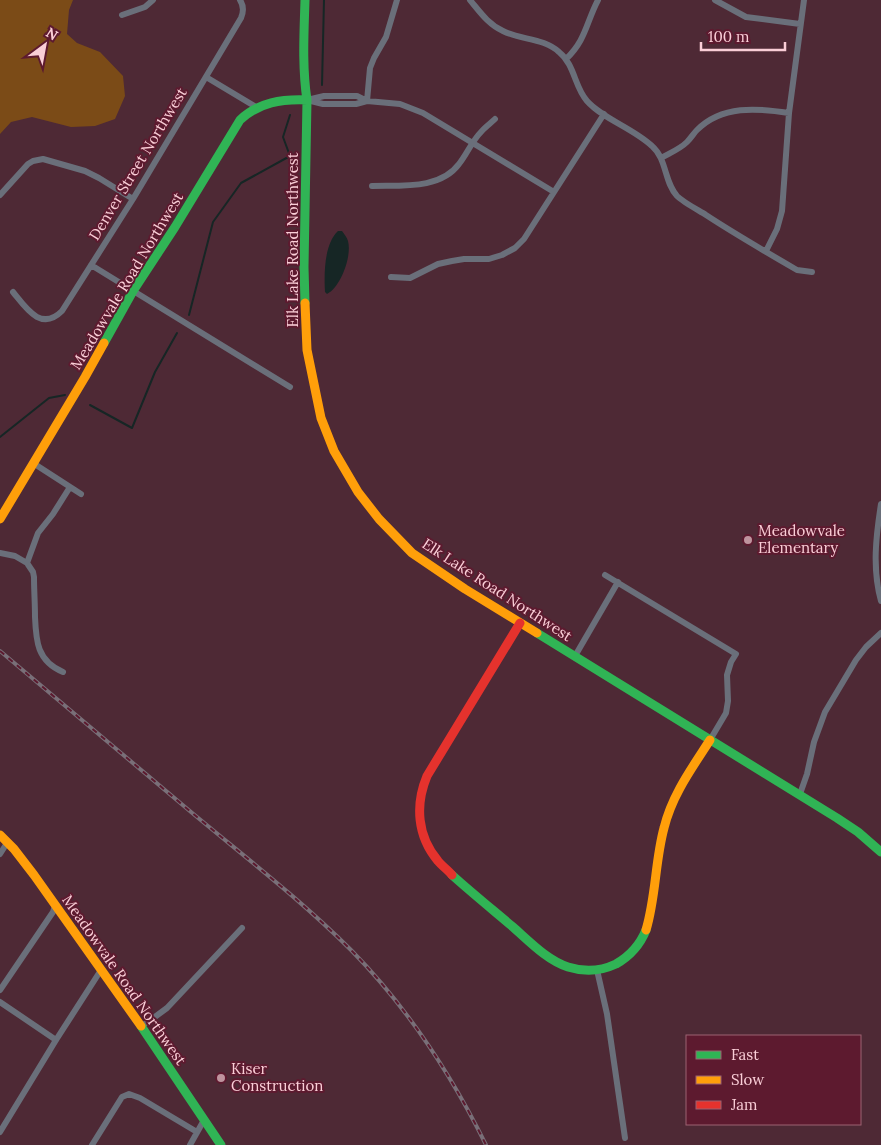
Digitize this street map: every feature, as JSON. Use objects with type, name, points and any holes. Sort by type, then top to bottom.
[{"type":"street","points":[[122,16],[145,7],[153,0]]},
{"type":"street","name":"Denver Street Northwest","points":[[12,292],[34,316],[43,319],[52,318],[62,311],[133,199],[241,18],[243,6],[240,0]]},
{"type":"street","name":"Elk Lake Road Northwest","points":[[305,0],[305,86],[307,100],[304,267],[307,350],[321,418],[334,451],[358,492],[379,519],[412,553],[465,589],[800,794],[858,832],[881,852]]},
{"type":"street","points":[[368,101],[370,68],[386,37],[397,0]]},
{"type":"street","points":[[470,0],[486,20],[497,28],[515,36],[548,44],[558,50],[566,59],[582,94],[590,104],[638,134],[654,147],[661,158],[667,180],[677,196],[797,270],[812,272]]},
{"type":"street","points":[[566,59],[574,52],[583,38],[592,11],[598,0]]},
{"type":"street","points":[[715,0],[746,17],[800,24]]},
{"type":"street","points":[[766,251],[777,229],[782,211],[789,113],[804,0]]},
{"type":"street","points":[[206,77],[256,107]]},
{"type":"street","points":[[307,100],[323,104],[356,104],[368,101],[400,104],[412,108],[554,192]]},
{"type":"street","name":"Meadowvale Road Northwest","points":[[0,519],[133,291],[180,219],[240,120],[256,107],[276,102],[307,100]]},
{"type":"street","points":[[661,158],[686,143],[697,130],[712,118],[729,112],[770,110],[789,113]]},
{"type":"street","points":[[391,276],[410,278],[438,264],[464,259],[489,259],[515,248],[524,239],[604,114]]},
{"type":"street","points":[[372,186],[421,184],[442,178],[458,165],[480,133],[495,119]]},
{"type":"street","points":[[0,195],[28,164],[43,159],[92,174],[133,199]]},
{"type":"street","points":[[91,265],[290,387]]},
{"type":"street","points":[[33,463],[81,494]]},
{"type":"street","points":[[27,563],[38,533],[70,487]]},
{"type":"street","points":[[881,504],[875,550],[875,568],[881,601]]},
{"type":"street","points":[[0,552],[15,556],[27,563],[33,572],[36,636],[40,651],[52,666],[63,672]]},
{"type":"street","points":[[520,622],[424,781],[419,800],[419,820],[428,846],[438,861],[542,952],[569,968],[586,971],[597,970],[612,966],[633,952],[643,937],[648,922],[666,819],[680,790],[726,713],[728,701],[727,675],[736,654],[605,574]]},
{"type":"street","points":[[575,656],[618,582]]},
{"type":"street","points":[[800,794],[807,774],[814,742],[825,712],[856,660],[881,633]]},
{"type":"street","name":"Meadowvale Road Northwest","points":[[0,835],[14,849],[34,875],[120,995],[221,1145]]},
{"type":"street","points":[[0,854],[7,843]]},
{"type":"street","points":[[0,990],[53,912],[55,906]]},
{"type":"street","points":[[141,1026],[167,1008],[242,928]]},
{"type":"street","points":[[0,1132],[101,970]]},
{"type":"street","points":[[597,970],[607,1014],[624,1138]]},
{"type":"street","points":[[0,1002],[56,1040]]},
{"type":"street","points":[[92,1145],[122,1097],[129,1094],[197,1132]]},
{"type":"street","points":[[190,1145],[204,1120]]},
{"type":"shaded area","points":[[0,0],[73,0],[69,10],[67,34],[77,43],[100,52],[123,76],[125,96],[115,119],[95,126],[71,127],[32,117],[11,122],[0,134]]},
{"type":"shaded area","points":[[338,231],[342,231],[348,240],[347,263],[337,285],[327,294],[325,292],[325,268],[327,251]]},
{"type":"waterway","points":[[322,85],[324,0]]},
{"type":"waterway","points":[[189,315],[213,222],[241,183],[290,156],[283,137],[290,115]]},
{"type":"waterway","points":[[90,405],[132,428],[155,372],[177,333]]},
{"type":"waterway","points":[[0,437],[49,398],[65,395]]},
{"type":"railway","points":[[0,651],[293,896],[351,950],[391,995],[426,1042],[443,1067],[486,1145]]},
{"type":"traffic: fast","points":[[305,0],[304,63],[307,100],[305,303]]},
{"type":"traffic: fast","points":[[104,343],[133,291],[175,227],[240,120],[263,105],[280,101],[307,100]]},
{"type":"traffic: fast","points":[[537,633],[837,818],[858,832],[881,852]]},
{"type":"traffic: fast","points":[[452,875],[539,950],[553,960],[568,967],[592,970],[616,964],[634,950],[646,930]]},
{"type":"traffic: fast","points":[[141,1026],[221,1145]]},
{"type":"traffic: slow","points":[[305,303],[307,350],[321,418],[334,451],[358,492],[379,519],[412,553],[465,589],[537,633]]},
{"type":"traffic: slow","points":[[0,519],[104,343]]},
{"type":"traffic: slow","points":[[646,930],[652,905],[661,841],[672,804],[683,782],[710,740]]},
{"type":"traffic: slow","points":[[0,835],[14,849],[34,875],[141,1026]]},
{"type":"traffic: jam","points":[[452,875],[431,851],[422,831],[420,809],[423,787],[427,776],[520,623]]},
{"type":"place","name":"Meadowvale Elementary","points":[[748,540]]},
{"type":"place","name":"Kiser Construction","points":[[221,1078]]}]
